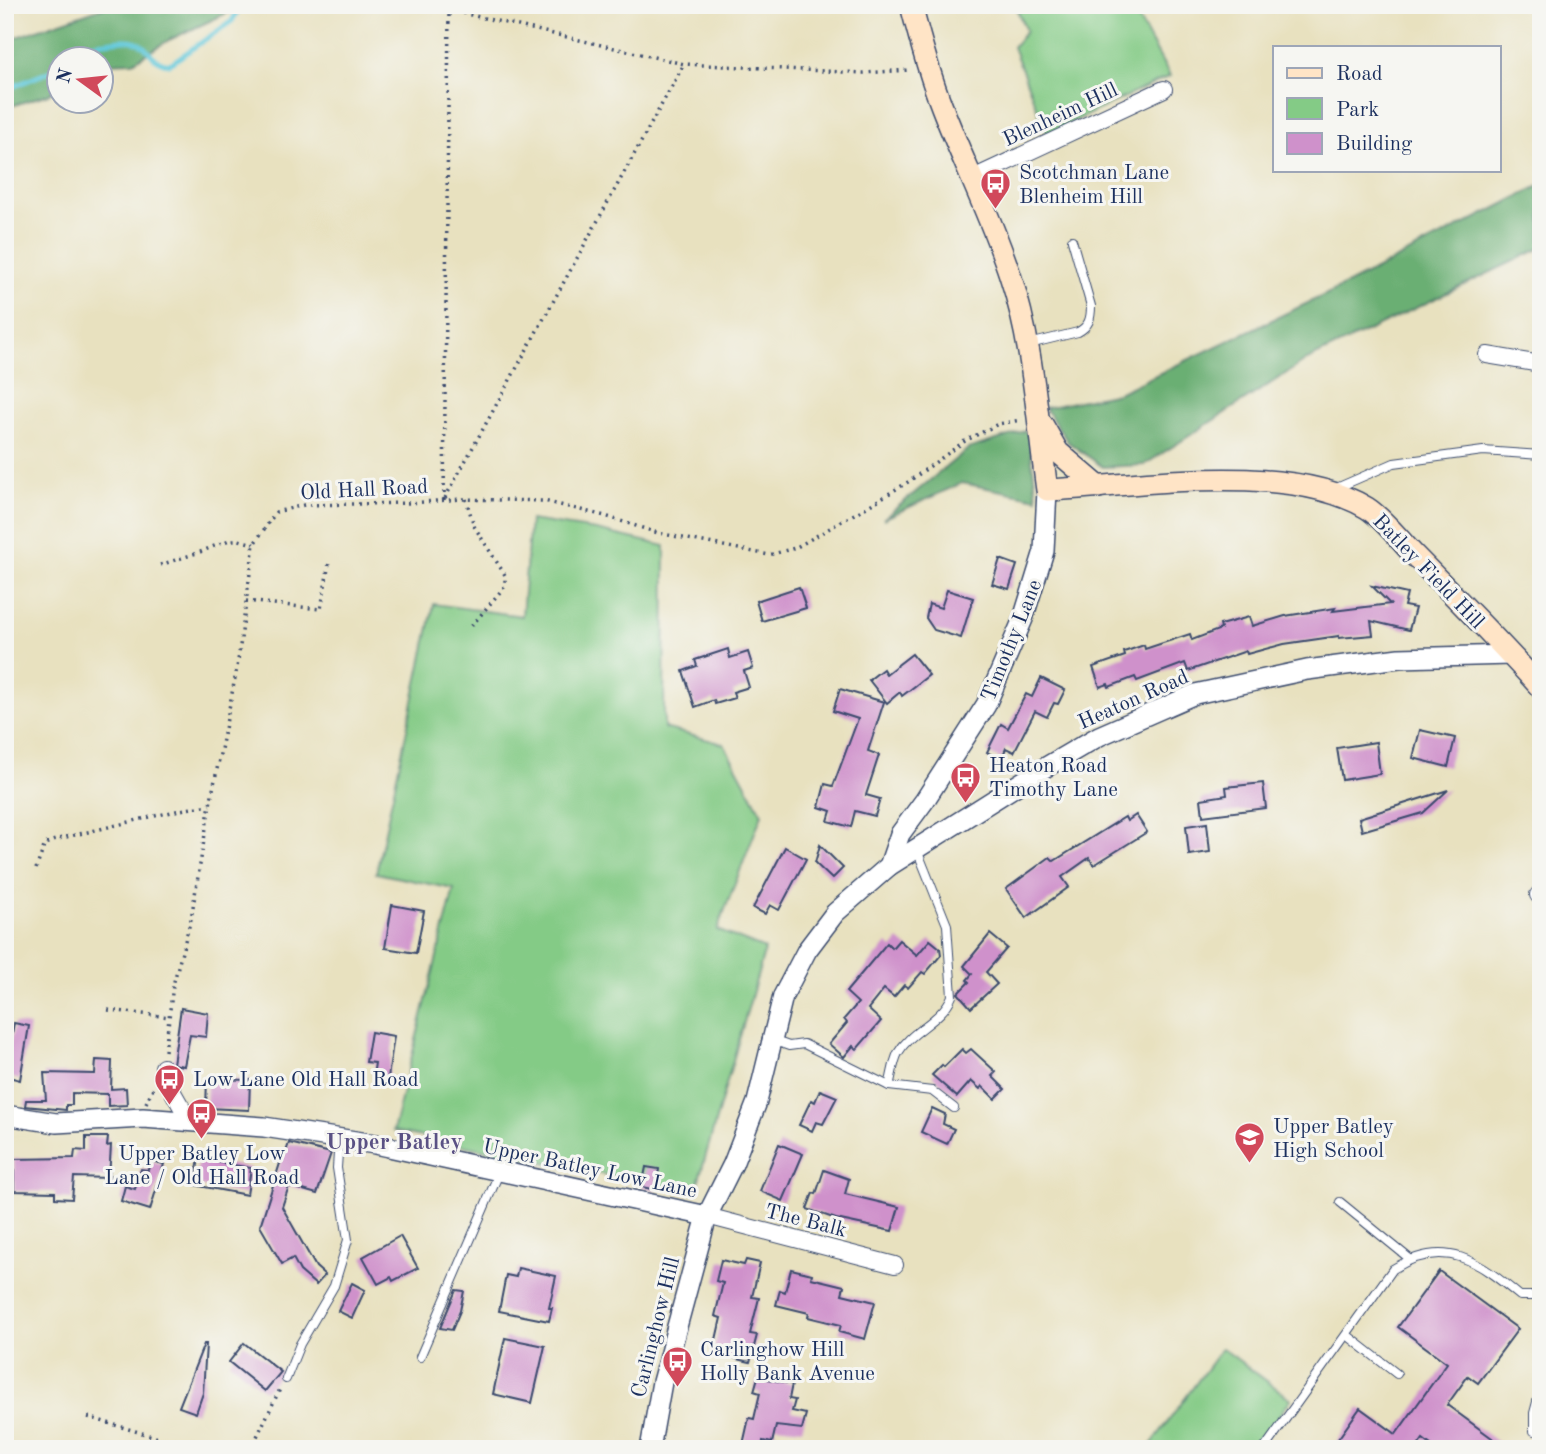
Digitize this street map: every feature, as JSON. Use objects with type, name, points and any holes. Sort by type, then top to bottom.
[{"type":"main road","name":"Timothy Lane","points":[[911,5],[928,68],[990,218],[1011,278],[1027,344],[1047,489]]},
{"type":"main road","points":[[1037,416],[1058,452],[1099,487]]},
{"type":"main road","name":"Batley Field Hill","points":[[1047,489],[1183,481],[1272,480],[1329,491],[1369,509],[1541,688]]},
{"type":"street","name":"Blenheim Hill","points":[[973,178],[1164,89]]},
{"type":"street","points":[[1487,355],[1541,364]]},
{"type":"street","name":"Timothy Lane","points":[[708,1216],[733,1164],[757,1102],[783,996],[807,950],[835,914],[889,866],[900,834],[986,705],[1023,619],[1044,551],[1047,489]]},
{"type":"street","name":"Heaton Road","points":[[889,866],[1099,736],[1195,694],[1307,670],[1399,657],[1511,655]]},
{"type":"street","points":[[163,1067],[190,1122]]},
{"type":"street","name":"Upper Batley Low Lane","points":[[5,1115],[55,1123],[143,1118],[264,1127],[375,1144],[708,1216]]},
{"type":"street","name":"The Balk","points":[[708,1216],[895,1265]]},
{"type":"street","name":"Carlinghow Hill","points":[[650,1449],[662,1382],[708,1216]]},
{"type":"lane","points":[[1027,344],[1078,332],[1091,317],[1091,306],[1072,240]]},
{"type":"lane","points":[[1329,491],[1394,463],[1483,451],[1541,454]]},
{"type":"lane","points":[[889,1086],[899,1051],[920,1029],[948,1007],[952,996],[947,925],[916,848]]},
{"type":"lane","points":[[772,1040],[789,1045],[804,1044],[889,1086],[932,1091],[954,1108]]},
{"type":"lane","points":[[286,1379],[300,1344],[334,1286],[348,1240],[337,1168],[339,1138]]},
{"type":"lane","points":[[420,1357],[499,1172]]},
{"type":"lane","points":[[1340,1202],[1410,1259]]},
{"type":"lane","points":[[1264,1449],[1394,1269],[1410,1259],[1438,1252],[1461,1256],[1490,1272],[1520,1296],[1541,1296]]},
{"type":"lane","points":[[1347,1335],[1397,1374]]},
{"type":"lane","points":[[1534,1432],[1534,1413],[1541,1387]]},
{"type":"path","points":[[444,500],[449,10],[684,64],[864,73],[928,68]]},
{"type":"path","points":[[444,500],[684,64]]},
{"type":"path","name":"Old Hall Road","points":[[143,1118],[146,1101],[163,1067],[173,985],[191,919],[237,668],[254,544],[276,512],[304,505],[466,499],[544,501],[658,533],[769,555],[795,548],[908,482],[998,424],[1037,416]]},
{"type":"path","points":[[466,499],[474,526],[505,575],[505,586],[469,629]]},
{"type":"path","points":[[160,565],[229,540],[254,544]]},
{"type":"path","points":[[246,601],[321,609],[329,563]]},
{"type":"path","points":[[36,869],[45,844],[58,839],[210,805]]},
{"type":"path","points":[[108,1010],[170,1017]]},
{"type":"path","points":[[251,1449],[286,1379]]},
{"type":"path","points":[[88,1416],[162,1439],[168,1449]]},
{"type":"green space","points":[[110,5],[244,5],[169,40],[133,62],[116,63],[116,46],[46,46],[46,95],[5,108],[5,41]]},
{"type":"green space","points":[[1015,5],[1131,5],[1170,76],[1047,134],[1013,47],[1026,31]]},
{"type":"green space","points":[[1541,185],[1541,248],[1307,360],[1144,465],[1103,467],[1068,442],[1045,408],[1118,393],[1350,283]]},
{"type":"green space","points":[[1028,430],[1037,498],[962,483],[883,519],[968,449]]},
{"type":"green space","points":[[530,520],[596,530],[665,546],[664,728],[724,744],[762,814],[717,930],[765,949],[695,1193],[393,1131],[454,889],[376,873],[434,604],[522,616]]},
{"type":"green space","points":[[1222,1348],[1291,1399],[1255,1449],[1148,1449]]},
{"type":"building","points":[[1000,559],[1017,565],[1009,589],[992,584]]},
{"type":"building","points":[[1372,586],[1407,594],[1404,606],[1415,608],[1409,630],[1371,621],[1373,635],[1339,636],[1284,644],[1247,654],[1246,651],[1188,671],[1185,663],[1137,681],[1135,677],[1109,687],[1108,684],[1100,687],[1093,667],[1125,656],[1124,652],[1144,645],[1145,649],[1190,634],[1192,640],[1221,629],[1220,625],[1249,617],[1252,626],[1285,616],[1335,608],[1333,611],[1390,604]]},
{"type":"building","points":[[799,587],[806,608],[762,621],[756,601]]},
{"type":"building","points":[[947,590],[973,598],[961,638],[934,630],[926,618],[929,604],[941,608]]},
{"type":"building","points":[[728,649],[730,658],[748,652],[753,668],[744,671],[749,687],[733,692],[735,698],[715,704],[714,700],[695,707],[683,671],[697,666],[695,660]]},
{"type":"building","points":[[912,654],[929,675],[902,696],[900,692],[887,703],[869,680],[883,669],[886,674]]},
{"type":"building","points":[[1041,678],[1065,690],[1058,704],[1054,703],[1047,717],[1035,711],[1014,752],[1006,748],[1001,760],[987,752],[1001,724],[1008,728],[1026,694],[1032,697]]},
{"type":"building","points":[[840,689],[884,702],[868,751],[879,755],[866,795],[880,799],[875,816],[855,811],[851,827],[828,821],[831,811],[819,807],[825,784],[833,786],[858,719],[833,711]]},
{"type":"building","points":[[1420,730],[1455,738],[1448,767],[1413,758]]},
{"type":"building","points":[[1376,742],[1380,774],[1342,780],[1337,748]]},
{"type":"building","points":[[1263,783],[1266,808],[1203,816],[1201,799],[1227,795],[1226,787]]},
{"type":"building","points":[[1448,790],[1423,813],[1362,831],[1359,818]]},
{"type":"building","points":[[1136,815],[1147,832],[1094,865],[1089,858],[1062,877],[1069,887],[1026,918],[1006,889],[1050,857],[1054,861],[1125,817],[1127,821]]},
{"type":"building","points":[[1207,823],[1210,852],[1189,855],[1186,826]]},
{"type":"building","points":[[820,845],[843,868],[832,879],[815,863]]},
{"type":"building","points":[[785,847],[806,859],[779,910],[770,905],[765,914],[753,908]]},
{"type":"building","points":[[392,905],[424,911],[416,953],[385,948]]},
{"type":"building","points":[[990,934],[1007,948],[986,972],[997,984],[971,1008],[958,993],[969,982],[967,980],[972,974],[964,966]]},
{"type":"building","points":[[899,940],[917,955],[930,940],[940,948],[941,955],[925,974],[922,972],[908,988],[904,985],[894,997],[884,989],[868,1009],[881,1021],[857,1049],[853,1046],[844,1057],[829,1044],[847,1023],[844,1019],[858,1003],[846,992],[887,943],[892,948]]},
{"type":"building","points":[[181,1008],[208,1013],[206,1037],[190,1035],[184,1066],[173,1064]]},
{"type":"building","points":[[14,1023],[29,1026],[20,1080],[5,1076],[5,1053],[8,1054]]},
{"type":"building","points":[[371,1032],[394,1036],[388,1078],[373,1076],[375,1063],[366,1062]]},
{"type":"building","points":[[962,1049],[966,1053],[971,1049],[996,1072],[992,1076],[1005,1089],[995,1099],[982,1086],[980,1089],[971,1081],[957,1097],[932,1075]]},
{"type":"building","points":[[96,1060],[112,1061],[111,1089],[126,1088],[127,1105],[108,1106],[108,1094],[72,1093],[72,1105],[66,1105],[66,1110],[25,1106],[26,1100],[46,1100],[44,1073],[95,1074]]},
{"type":"building","points":[[207,1079],[250,1080],[249,1110],[206,1108]]},
{"type":"building","points":[[820,1090],[837,1097],[823,1124],[816,1122],[812,1131],[799,1125],[811,1100],[815,1102]]},
{"type":"building","points":[[932,1108],[945,1114],[943,1124],[954,1129],[947,1144],[921,1132]]},
{"type":"building","points":[[86,1137],[108,1137],[107,1146],[111,1145],[109,1178],[74,1177],[72,1199],[55,1198],[55,1192],[14,1191],[14,1159],[74,1158],[75,1150],[86,1151]]},
{"type":"building","points":[[289,1143],[331,1153],[317,1194],[289,1186],[282,1207],[316,1267],[325,1275],[316,1285],[300,1271],[293,1258],[282,1264],[260,1226]]},
{"type":"building","points":[[779,1144],[803,1154],[783,1201],[760,1191]]},
{"type":"building","points":[[199,1159],[251,1168],[247,1195],[194,1185]]},
{"type":"building","points":[[151,1161],[164,1164],[150,1210],[121,1201],[125,1186],[135,1189],[141,1169],[148,1170]]},
{"type":"building","points":[[646,1167],[659,1169],[656,1190],[642,1187]]},
{"type":"building","points":[[824,1170],[849,1179],[845,1194],[899,1207],[892,1231],[836,1219],[807,1209],[813,1193],[816,1194]]},
{"type":"building","points":[[400,1236],[418,1268],[393,1281],[391,1277],[378,1284],[363,1257]]},
{"type":"building","points":[[721,1260],[744,1265],[746,1260],[760,1263],[752,1297],[759,1298],[750,1334],[757,1335],[750,1362],[713,1353],[721,1318],[715,1316],[723,1283],[716,1281]]},
{"type":"building","points":[[518,1268],[556,1276],[549,1321],[499,1311],[506,1275],[516,1277]]},
{"type":"building","points":[[791,1269],[812,1274],[811,1278],[844,1286],[842,1294],[875,1302],[865,1339],[839,1332],[841,1325],[776,1305],[780,1290],[785,1292]]},
{"type":"building","points":[[1439,1271],[1518,1329],[1478,1383],[1468,1376],[1447,1405],[1507,1449],[1436,1449],[1423,1439],[1416,1449],[1331,1449],[1360,1408],[1396,1434],[1447,1363],[1398,1327]]},
{"type":"building","points":[[352,1283],[365,1290],[352,1318],[338,1311]]},
{"type":"building","points":[[456,1290],[464,1291],[452,1330],[440,1328]]},
{"type":"building","points":[[505,1338],[545,1346],[532,1403],[493,1394]]},
{"type":"building","points":[[244,1343],[281,1372],[265,1391],[229,1362]]},
{"type":"building","points":[[204,1344],[203,1393],[196,1413],[179,1407]]},
{"type":"building","points":[[758,1377],[792,1384],[789,1399],[795,1400],[792,1411],[806,1414],[802,1429],[776,1426],[772,1443],[763,1441],[762,1449],[742,1449],[749,1418],[754,1419],[760,1393],[754,1391]]},
{"type":"waterway","points":[[89,46],[126,40],[137,42],[158,61],[170,64],[232,21],[241,5]]},
{"type":"waterway","points":[[5,90],[46,73]]},
{"type":"place","name":"Scotchman Lane Blenheim Hill","points":[[996,211]]},
{"type":"place","name":"Heaton Road Timothy Lane","points":[[966,804]]},
{"type":"place","name":"Low Lane Old Hall Road","points":[[170,1106]]},
{"type":"place","name":"Upper Batley Low Lane / Old Hall Road","points":[[202,1140]]},
{"type":"place","name":"Upper Batley High School","points":[[1250,1165]]},
{"type":"place","name":"Carlinghow Hill Holly Bank Avenue","points":[[677,1388]]},
{"type":"district","name":"Upper Batley","points":[[394,1141]]}]
